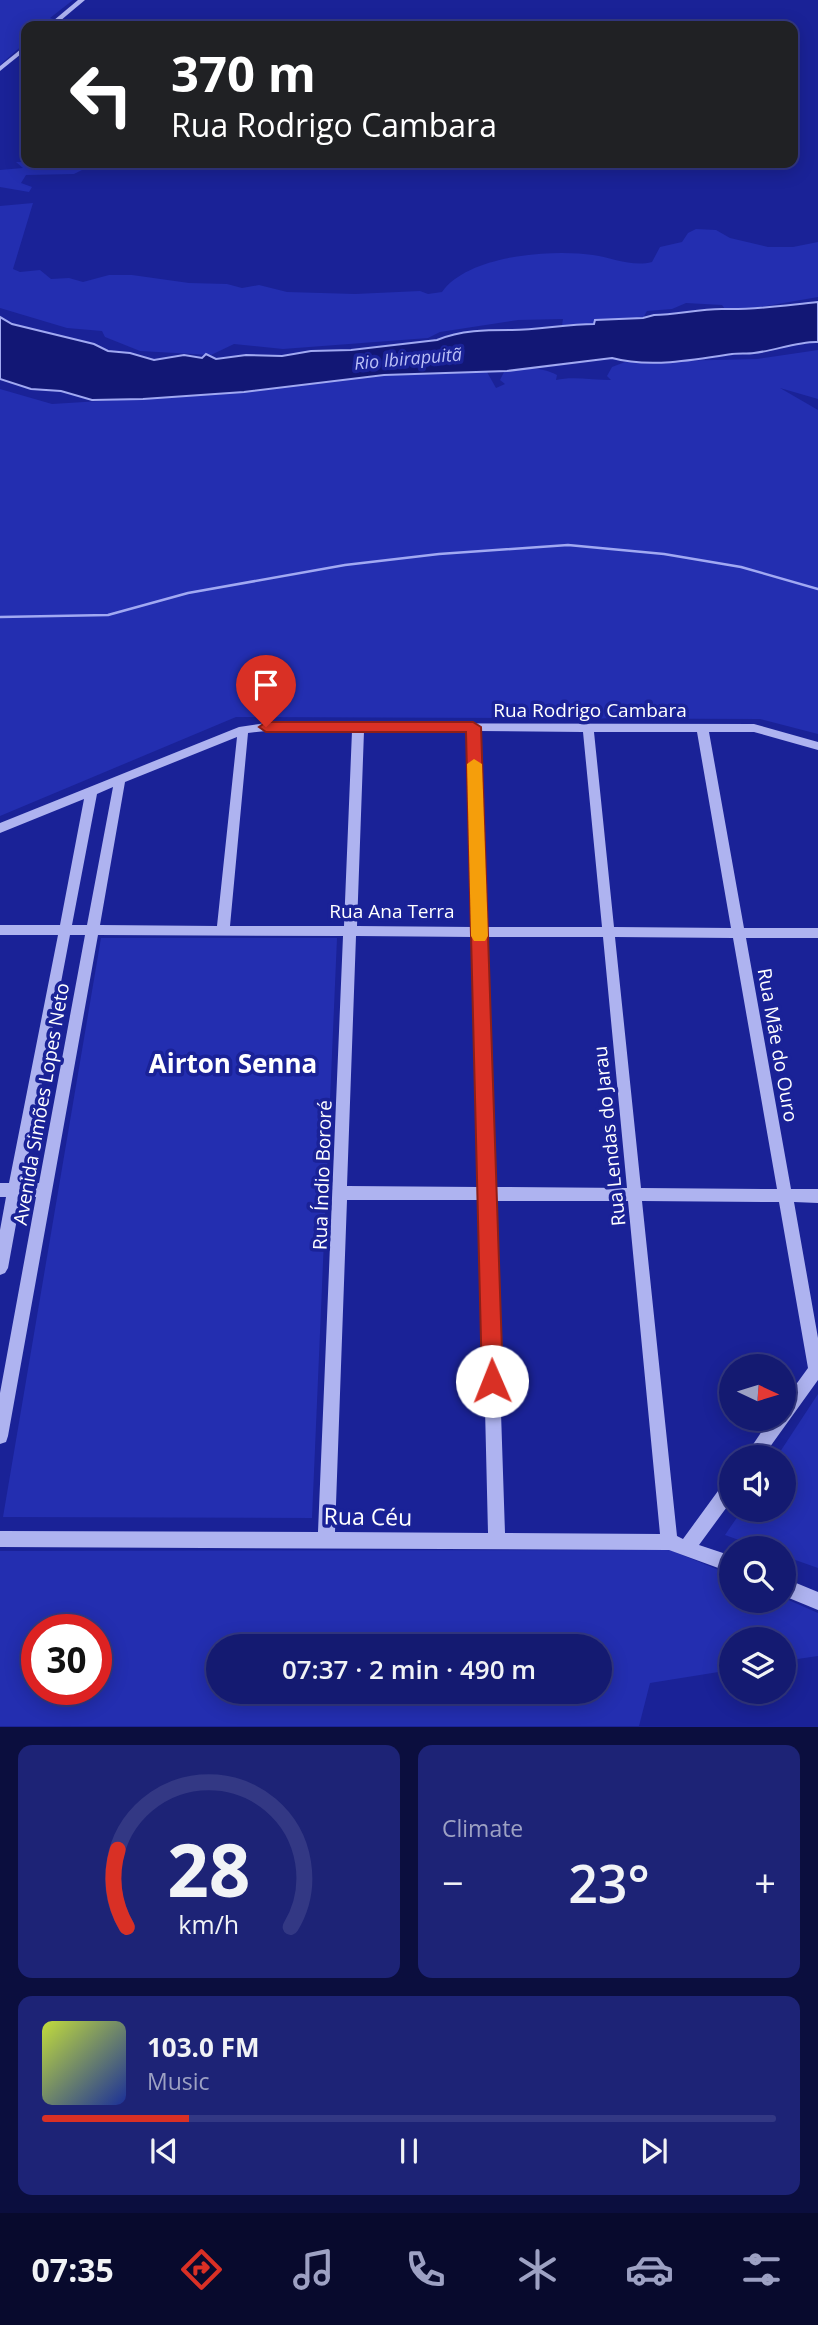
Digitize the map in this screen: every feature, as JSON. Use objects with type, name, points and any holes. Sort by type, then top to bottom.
[{"type":"street","points":[[56,21],[82,0]]},
{"type":"street","points":[[0,69],[21,51]]},
{"type":"street","name":"Rua Rodrigo Cambara","points":[[0,828],[243,730],[266,727],[754,728],[818,746]]},
{"type":"street","points":[[473,727],[497,1541]]},
{"type":"street","name":"Rua Lendas do Jarau","points":[[588,727],[669,1542]]},
{"type":"street","name":"Rua Mãe do Ouro","points":[[702,727],[817,1369]]},
{"type":"street","name":"Rua Índio Bororé","points":[[326,1539],[358,728]]},
{"type":"street","points":[[223,930],[243,730]]},
{"type":"street","name":"Avenida Simões Lopes Neto","points":[[0,1436],[120,779]]},
{"type":"street","name":"Avenida Simões Lopes Neto","points":[[0,1268],[7,1190],[92,790]]},
{"type":"street","name":"Rua Ana Terra","points":[[0,930],[608,930],[818,933]]},
{"type":"street","points":[[7,1190],[45,1190]]},
{"type":"street","points":[[341,1193],[818,1196]]},
{"type":"street","points":[[796,1398],[817,1369]]},
{"type":"street","points":[[687,1547],[719,1504]]},
{"type":"street","name":"Rua Céu","points":[[0,1539],[669,1542],[719,1560]]},
{"type":"street","points":[[796,1592],[818,1601]]},
{"type":"shaded area","points":[[0,0],[73,0],[50,18],[53,19],[51,21],[21,21],[21,46],[0,65]]},
{"type":"shaded area","points":[[86,168],[74,174],[26,175],[21,183],[32,187],[29,192],[0,187],[0,170]]},
{"type":"shaded area","points":[[33,203],[13,269],[20,272],[40,270],[51,279],[69,278],[83,282],[109,275],[132,275],[189,283],[227,284],[242,288],[259,285],[287,292],[355,294],[420,291],[428,294],[442,292],[454,280],[471,270],[512,257],[576,253],[630,263],[652,262],[660,247],[682,242],[688,233],[696,229],[716,230],[730,238],[768,247],[793,247],[818,242],[818,297],[738,311],[725,309],[722,305],[686,303],[672,309],[647,311],[643,318],[595,320],[594,324],[562,325],[563,319],[518,320],[440,332],[428,338],[283,349],[234,344],[211,355],[140,351],[105,337],[102,331],[67,328],[0,308],[0,206]]},
{"type":"shaded area","points":[[818,350],[818,399],[780,388],[818,410],[818,734],[760,719],[236,717],[0,816],[0,389],[52,404],[244,392],[384,375],[487,372],[496,388],[505,384],[500,380],[504,372],[518,370],[544,370],[557,375],[556,380],[611,380],[607,376],[612,367],[625,362],[757,359]]},
{"type":"shaded area","points":[[101,938],[337,938],[312,1518],[3,1517]]},
{"type":"shaded area","points":[[818,1394],[818,1568],[796,1560],[796,1536],[725,1535],[734,1522],[796,1522],[796,1445],[785,1445],[793,1432],[796,1432],[796,1428]]},
{"type":"shaded area","points":[[670,1550],[719,1570],[719,1613],[796,1613],[796,1603],[818,1613],[818,1656],[796,1659],[796,1627],[719,1627],[719,1672],[650,1683],[639,1726],[0,1726],[0,1551]]},
{"type":"water","name":"Rio Ibirapuitã","points":[[818,302],[818,342],[688,361],[656,363],[612,358],[507,371],[384,375],[244,392],[143,399],[92,400],[61,391],[31,389],[0,379],[0,317],[12,324],[94,344],[108,351],[130,353],[154,360],[184,355],[202,358],[206,354],[216,359],[351,350],[437,340],[474,331],[594,324],[595,320]]},
{"type":"waterway","points":[[0,617],[108,615],[188,593],[345,565],[439,554],[568,545],[664,554],[741,567],[818,589]]},
{"type":"slow traffic","points":[[474,764],[480,936]]},
{"type":"district","name":"Airton Senna","points":[[233,1064]]},
{"type":"route","points":[[266,727],[473,727],[492,1381]]}]
